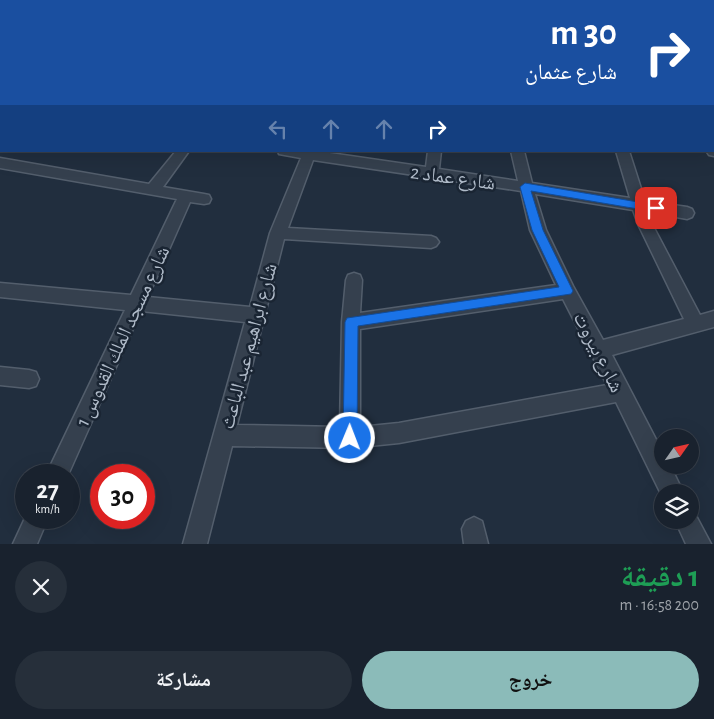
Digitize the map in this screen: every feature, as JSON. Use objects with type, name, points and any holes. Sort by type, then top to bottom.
[{"type":"street","points":[[152,191],[183,152]]},
{"type":"street","name":"شارع عماد 2","points":[[296,152],[687,213]]},
{"type":"street","points":[[432,174],[434,152]]},
{"type":"street","name":"شارع بيروت","points":[[517,152],[538,230],[567,291],[668,484]]},
{"type":"street","points":[[622,152],[645,224],[696,324]]},
{"type":"street","name":"شارع ابراهيم عبد الباعث","points":[[195,544],[278,234],[309,153]]},
{"type":"street","points":[[0,162],[204,199]]},
{"type":"street","name":"شارع مسجد الملك القدوس 1","points":[[62,464],[186,196]]},
{"type":"street","points":[[278,234],[431,242]]},
{"type":"street","points":[[350,438],[351,322],[354,280]]},
{"type":"street","points":[[0,290],[255,315]]},
{"type":"street","points":[[351,322],[567,291]]},
{"type":"street","points":[[599,350],[714,319]]},
{"type":"street","points":[[0,376],[30,379]]},
{"type":"street","points":[[224,435],[350,438],[399,433],[619,392]]},
{"type":"street","points":[[25,544],[32,529]]},
{"type":"street","points":[[691,529],[699,544]]},
{"type":"route","points":[[350,438],[351,322],[567,291],[538,230],[525,187],[656,208]]}]
